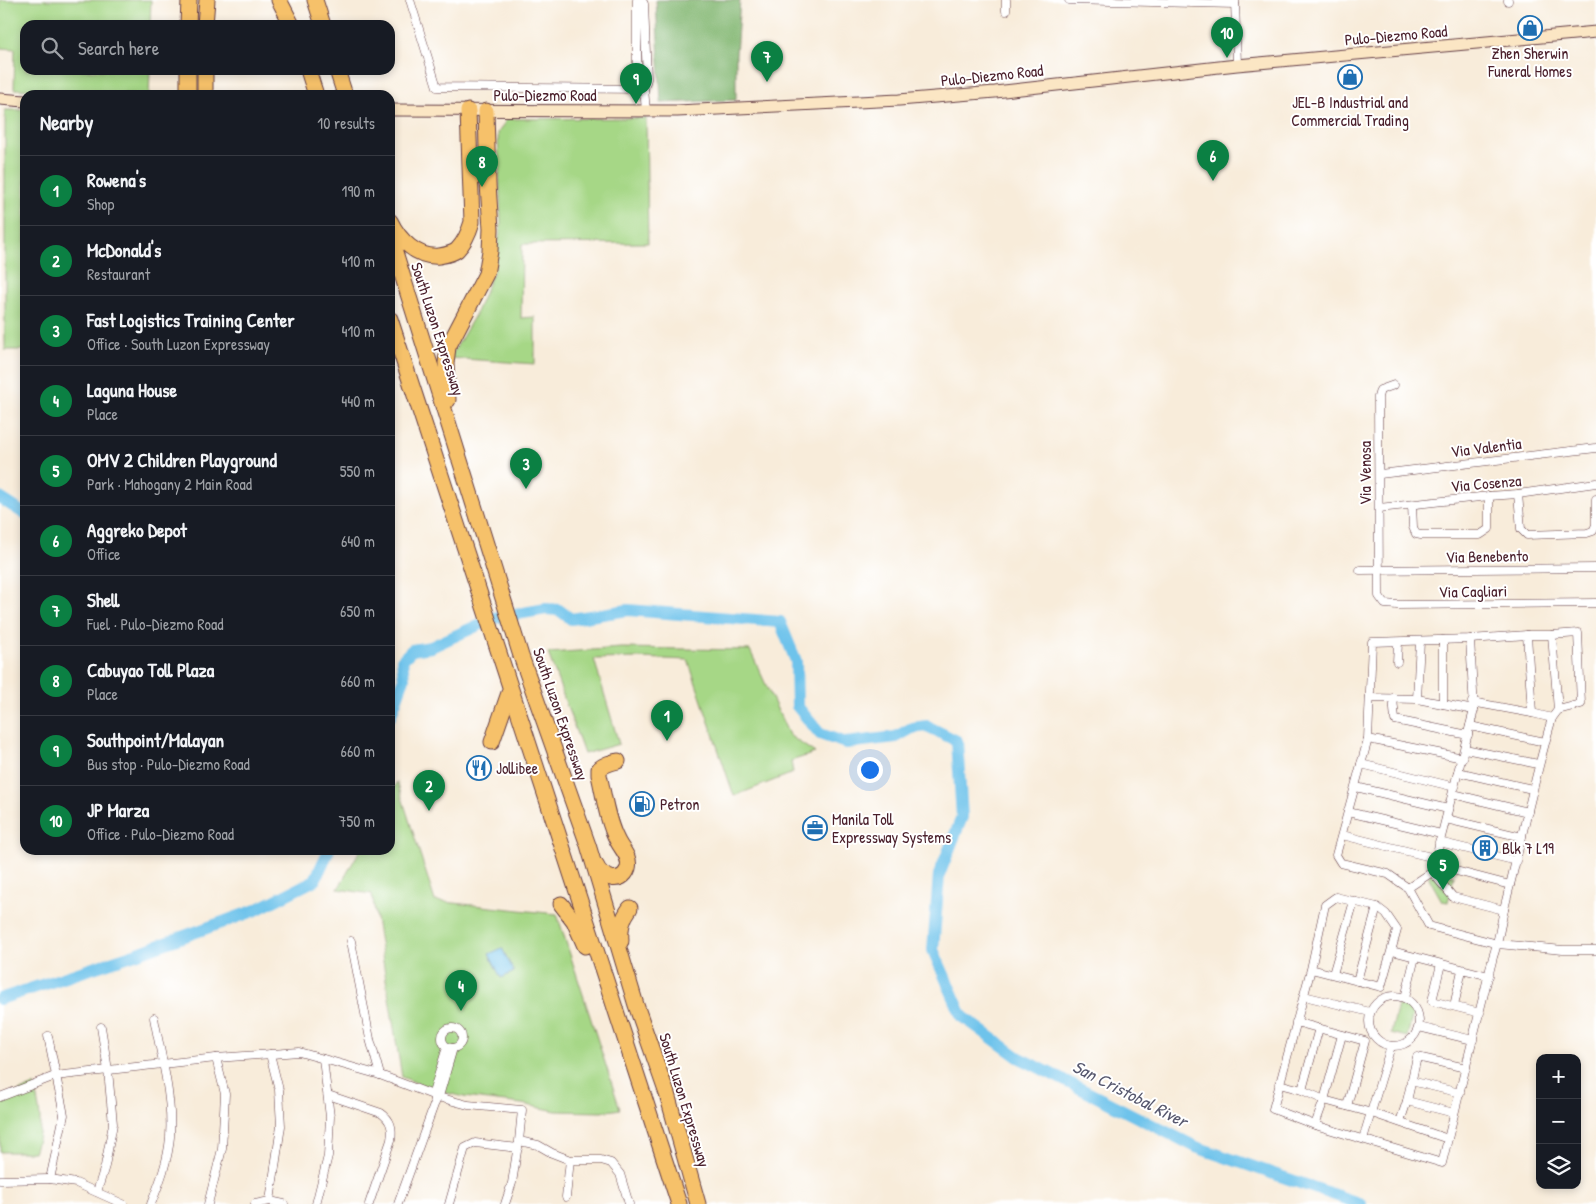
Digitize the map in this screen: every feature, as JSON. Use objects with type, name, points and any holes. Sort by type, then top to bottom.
[{"type":"highway","points":[[188,20],[189,0]]},
{"type":"highway","points":[[205,20],[207,0]]},
{"type":"highway","points":[[279,0],[289,20]]},
{"type":"highway","points":[[285,0],[291,20]]},
{"type":"highway","points":[[315,0],[321,20]]},
{"type":"highway","points":[[188,75],[188,90]]},
{"type":"highway","points":[[205,75],[205,90]]},
{"type":"highway","points":[[310,75],[314,90]]},
{"type":"highway","points":[[339,75],[343,90]]},
{"type":"highway","points":[[395,228],[407,245],[417,252],[432,256],[446,255],[456,251],[467,236],[472,222],[468,111]]},
{"type":"highway","points":[[450,424],[446,363],[448,347],[486,274],[490,251],[491,229],[486,111]]},
{"type":"highway","name":"South Luzon Expressway","points":[[395,252],[521,656],[588,845],[636,1005],[667,1094],[698,1204]]},
{"type":"highway","points":[[395,334],[679,1204]]},
{"type":"highway","points":[[492,742],[510,690]]},
{"type":"highway","points":[[588,845],[598,870],[605,876],[617,879],[627,871],[627,858],[616,839],[599,775],[599,769],[603,766],[618,761]]},
{"type":"highway","points":[[562,904],[574,921],[586,948],[604,975]]},
{"type":"highway","points":[[626,972],[621,939],[621,924],[630,908]]},
{"type":"main road","name":"Pulo-Diezmo Road","points":[[395,110],[646,111],[899,100],[995,92],[1237,65],[1596,32]]},
{"type":"main road","points":[[0,100],[20,101]]},
{"type":"street","points":[[410,0],[437,87],[644,89]]},
{"type":"street","points":[[637,0],[637,78],[644,89]]},
{"type":"street","points":[[642,0],[644,4],[647,79],[644,89],[646,111]]},
{"type":"street","points":[[1006,0],[1006,11]]},
{"type":"street","points":[[1069,0],[1235,2],[1237,65]]},
{"type":"street","name":"Via Venosa","points":[[1379,571],[1380,474],[1378,397],[1380,390],[1394,385]]},
{"type":"street","name":"Via Valentia","points":[[1380,474],[1596,448]]},
{"type":"street","name":"Via Cosenza","points":[[1379,508],[1518,494],[1596,483]]},
{"type":"street","points":[[1518,494],[1521,530],[1531,536],[1587,533],[1594,530],[1596,525],[1596,499]]},
{"type":"street","points":[[1412,505],[1413,526],[1416,534],[1421,536],[1480,535],[1489,529],[1489,496]]},
{"type":"street","name":"Via Benebento","points":[[1360,570],[1596,568]]},
{"type":"street","name":"Via Cagliari","points":[[1379,571],[1379,596],[1385,604],[1596,603]]},
{"type":"street","points":[[1311,969],[1381,987],[1397,930],[1386,914],[1378,907],[1336,897],[1324,905],[1311,969],[1273,1109],[1315,1125],[1442,1163],[1498,944],[1504,910],[1517,861],[1538,764],[1552,718],[1558,710],[1581,704],[1578,633],[1372,642],[1368,739],[1336,855],[1341,863],[1388,874],[1408,888],[1429,926],[1498,944],[1563,950],[1596,950]]},
{"type":"street","points":[[1527,634],[1532,713]]},
{"type":"street","points":[[1552,635],[1558,710]]},
{"type":"street","points":[[1408,888],[1434,865],[1463,758],[1473,706],[1470,639]]},
{"type":"street","points":[[1443,704],[1444,640]]},
{"type":"street","points":[[1417,699],[1420,641]]},
{"type":"street","points":[[1397,662],[1398,642]]},
{"type":"street","points":[[1370,698],[1417,699],[1443,704],[1532,713],[1552,718]]},
{"type":"street","points":[[1393,698],[1395,720],[1468,735]]},
{"type":"street","points":[[1470,726],[1545,742]]},
{"type":"street","points":[[1368,739],[1463,758]]},
{"type":"street","points":[[1465,749],[1538,764]]},
{"type":"street","points":[[1361,764],[1528,812]]},
{"type":"street","points":[[1458,772],[1532,789]]},
{"type":"street","points":[[1356,787],[1448,809]]},
{"type":"street","points":[[1348,812],[1441,834]]},
{"type":"street","points":[[1446,819],[1522,838]]},
{"type":"street","points":[[1342,835],[1434,865],[1510,885]]},
{"type":"street","points":[[1439,842],[1517,861]]},
{"type":"street","points":[[1434,865],[1453,897],[1504,910]]},
{"type":"street","points":[[1333,974],[1354,901]]},
{"type":"street","points":[[1358,981],[1378,907]]},
{"type":"street","points":[[351,941],[370,1039],[380,1075]]},
{"type":"street","points":[[1392,951],[1489,976]]},
{"type":"street","points":[[1405,998],[1415,957]]},
{"type":"street","points":[[1441,964],[1432,1001],[1480,1013]]},
{"type":"street","points":[[1454,1006],[1462,970]]},
{"type":"street","points":[[1304,996],[1370,1012]]},
{"type":"street","points":[[1386,997],[1405,998],[1417,1009],[1420,1018],[1419,1027],[1408,1042],[1391,1046],[1381,1042],[1373,1034],[1369,1024],[1370,1012],[1374,1006],[1386,997]]},
{"type":"street","points":[[151,1204],[163,1174],[170,1137],[170,1107],[154,1018]]},
{"type":"street","points":[[1296,1022],[1365,1040],[1347,1106]]},
{"type":"street","points":[[96,1192],[106,1166],[113,1124],[108,1070],[101,1027]]},
{"type":"street","points":[[1419,1027],[1473,1040]]},
{"type":"street","points":[[1302,1090],[1319,1028]]},
{"type":"street","points":[[1315,1125],[1342,1035]]},
{"type":"street","points":[[48,1036],[64,1115],[50,1179]]},
{"type":"street","points":[[1364,1139],[1391,1046]]},
{"type":"street","points":[[398,1204],[435,1099],[450,1048]]},
{"type":"street","points":[[0,1097],[55,1076],[216,1058],[299,1052],[380,1075],[435,1099],[468,1105],[522,1110],[519,1144],[512,1183],[505,1204]]},
{"type":"street","points":[[270,1054],[279,1090],[281,1126],[270,1201]]},
{"type":"street","points":[[1400,1122],[1407,1102],[1417,1056],[1466,1068]]},
{"type":"street","points":[[208,1204],[222,1149],[225,1094],[216,1058]]},
{"type":"street","points":[[316,1204],[328,1156],[330,1117],[323,1059]]},
{"type":"street","points":[[1411,1080],[1460,1093]]},
{"type":"street","points":[[1279,1084],[1448,1139]]},
{"type":"street","points":[[328,1094],[381,1113],[391,1123],[391,1140],[369,1204]]},
{"type":"street","points":[[1407,1102],[1454,1113]]},
{"type":"street","points":[[449,1204],[465,1148],[475,1143],[538,1145],[570,1160],[601,1160],[611,1163],[620,1174],[628,1204]]},
{"type":"street","points":[[566,1197],[570,1160]]},
{"type":"street","points":[[0,1180],[50,1179],[76,1183],[123,1204]]},
{"type":"street","points":[[255,1204],[270,1201],[284,1204]]},
{"type":"green space","points":[[0,0],[151,0],[150,20],[20,20],[20,75],[150,75],[149,90],[14,89],[15,49],[0,48]]},
{"type":"green space","points":[[656,0],[740,0],[736,54],[736,100],[661,103]]},
{"type":"green space","points":[[5,110],[20,110],[20,350],[5,350]]},
{"type":"green space","points":[[646,118],[648,243],[522,244],[521,318],[535,317],[535,364],[450,358],[475,315],[494,270],[501,225],[498,133],[507,119]]},
{"type":"green space","points":[[621,648],[750,650],[789,735],[815,753],[791,761],[793,773],[734,796],[688,660],[640,658],[594,659],[619,744],[584,754],[548,653]]},
{"type":"green space","points":[[397,782],[435,901],[557,914],[620,1109],[601,1112],[556,1111],[443,1092],[443,1049],[432,1089],[402,1077],[372,894],[338,889],[357,855],[395,855],[395,786]]},
{"type":"green space","points":[[1430,870],[1454,876],[1448,902],[1442,901],[1429,878]]},
{"type":"green space","points":[[1398,1005],[1414,1009],[1407,1037],[1391,1033]]},
{"type":"green space","points":[[34,1085],[40,1126],[34,1152],[0,1152],[0,1100]]},
{"type":"water","points":[[502,948],[514,972],[501,978],[489,954]]},
{"type":"waterway","points":[[0,498],[20,511]]},
{"type":"waterway","name":"San Cristobal River","points":[[395,703],[404,679],[402,660],[412,650],[431,647],[494,618],[546,609],[559,610],[571,619],[628,610],[780,622],[796,661],[797,706],[820,734],[846,743],[896,737],[912,728],[927,726],[957,741],[962,817],[939,875],[933,950],[962,1016],[1018,1057],[1196,1147],[1361,1204]]},
{"type":"waterway","points":[[0,999],[141,952],[256,910],[315,880],[327,855]]},
{"type":"place","name":"Zhen Sherwin Funeral Homes","points":[[1530,28]]},
{"type":"place","name":"JP Marza","points":[[1227,58]]},
{"type":"place","name":"JEL-B Industrial and Commercial Trading","points":[[1350,77]]},
{"type":"place","name":"Shell","points":[[767,82]]},
{"type":"place","name":"Southpoint/Malayan","points":[[636,104]]},
{"type":"place","name":"Aggreko Depot","points":[[1213,181]]},
{"type":"place","name":"Cabuyao Toll Plaza","points":[[482,187]]},
{"type":"place","name":"Fast Logistics Training Center","points":[[526,489]]},
{"type":"place","name":"Rowena's","points":[[667,741]]},
{"type":"place","name":"Jollibee","points":[[479,768]]},
{"type":"place","name":"Petron","points":[[642,804]]},
{"type":"place","name":"McDonald's","points":[[429,811]]},
{"type":"place","name":"Manila Toll Expressway Systems","points":[[815,828]]},
{"type":"place","name":"Blk 7 L19","points":[[1485,848]]},
{"type":"place","name":"OMV 2 Children Playground","points":[[1443,890]]},
{"type":"place","name":"Laguna House","points":[[461,1011]]}]
